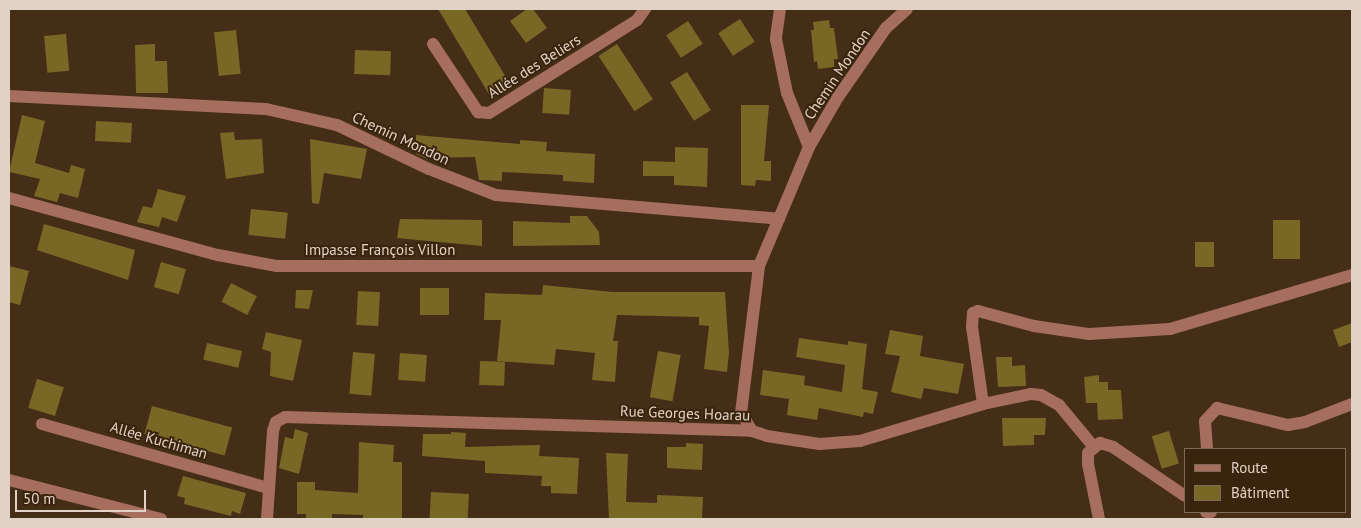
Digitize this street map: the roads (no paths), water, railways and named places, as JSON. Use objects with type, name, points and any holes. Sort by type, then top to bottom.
[{"type":"street","name":"Allée des Beliers","points":[[433,44],[478,112],[489,113],[637,20],[645,9]]},
{"type":"street","points":[[780,9],[776,39],[785,84],[809,147]]},
{"type":"street","name":"Chemin Mondon","points":[[752,430],[741,413],[759,266],[809,147],[838,97],[886,28],[907,9]]},
{"type":"street","name":"Chemin Mondon","points":[[9,96],[266,109],[337,126],[429,169],[496,195],[779,219]]},
{"type":"street","name":"Impasse François Villon","points":[[9,198],[218,255],[276,266],[759,266]]},
{"type":"street","points":[[983,404],[972,327],[974,313],[978,311],[1034,326],[1089,334],[1170,329],[1352,275]]},
{"type":"street","name":"Rue Georges Hoarau","points":[[268,488],[276,422],[285,417],[752,430],[798,442],[840,444],[875,437],[983,404],[1041,395],[1059,405],[1093,446]]},
{"type":"street","points":[[1207,448],[1205,420],[1217,408],[1288,425],[1305,422],[1352,404]]},
{"type":"street","name":"Allée Kuchiman","points":[[42,424],[268,488]]},
{"type":"street","points":[[1099,519],[1088,464],[1088,453],[1093,446],[1100,443],[1112,447],[1184,495]]},
{"type":"street","points":[[9,480],[161,519]]},
{"type":"street","points":[[268,488],[268,519]]}]
